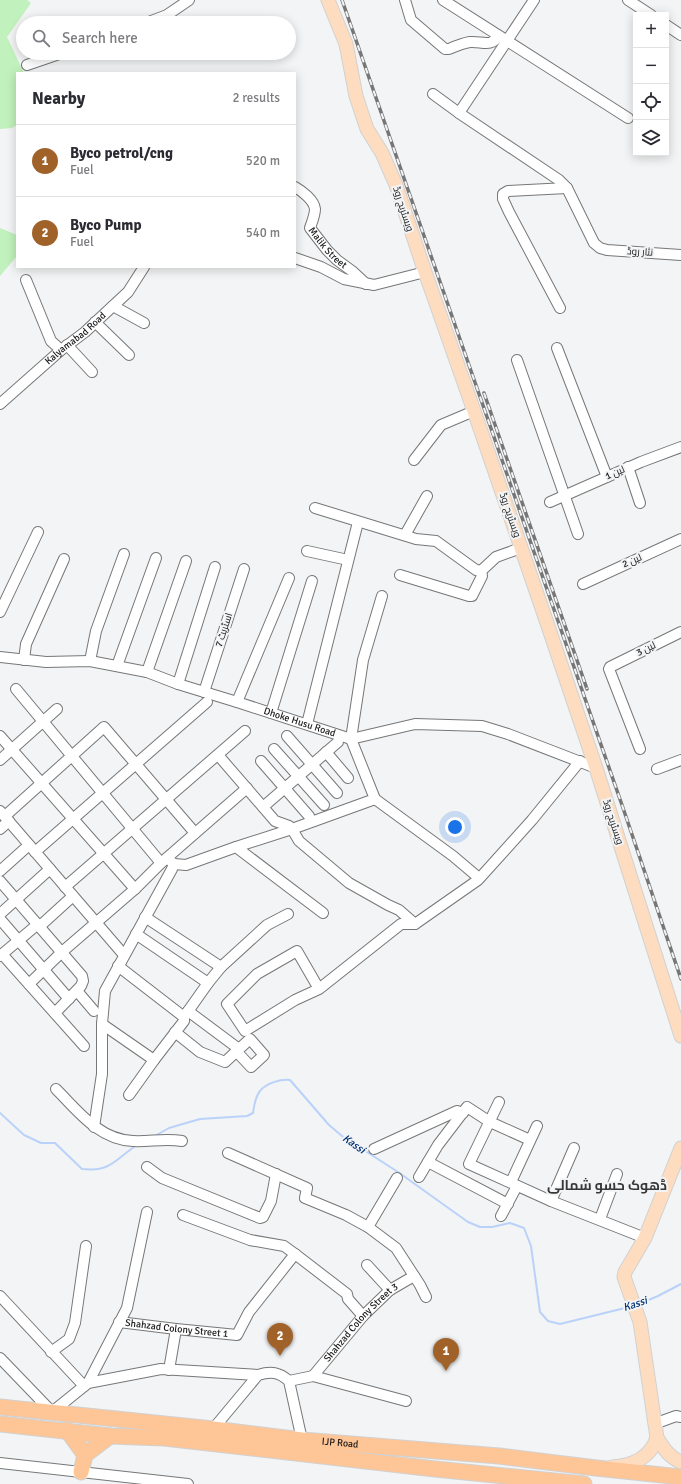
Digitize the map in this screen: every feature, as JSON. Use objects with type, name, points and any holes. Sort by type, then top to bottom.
[{"type":"highway","name":"IJP Road","points":[[0,1407],[213,1429],[302,1440],[499,1456],[681,1477]]},
{"type":"highway","name":"IJP Road","points":[[0,1424],[67,1430],[110,1436],[164,1438],[435,1469],[584,1484]]},
{"type":"highway","points":[[67,1430],[85,1455]]},
{"type":"highway","points":[[81,1472],[85,1455],[110,1436]]},
{"type":"highway","points":[[435,1469],[438,1451]]},
{"type":"main road","name":"ویسٹریج روڈ","points":[[328,0],[346,44],[356,96],[367,129],[382,153],[396,185],[424,272],[474,411],[596,768],[681,1036]]},
{"type":"main road","points":[[681,1148],[646,1238],[627,1266],[624,1278],[639,1325],[657,1438],[668,1454],[681,1462]]},
{"type":"main road","points":[[596,1468],[624,1465],[638,1460],[649,1454],[653,1449],[657,1438]]},
{"type":"street","points":[[164,16],[189,0]]},
{"type":"street","points":[[405,0],[411,20],[445,48],[449,49],[472,42],[484,44],[503,38]]},
{"type":"street","points":[[443,0],[628,118]]},
{"type":"street","points":[[459,113],[503,38],[534,0]]},
{"type":"street","points":[[628,0],[646,12]]},
{"type":"street","points":[[669,27],[681,35]]},
{"type":"street","points":[[27,65],[42,60]]},
{"type":"street","points":[[433,94],[558,180],[567,188]]},
{"type":"street","name":"Malik Street","points":[[296,188],[314,205],[315,210],[310,228],[337,260],[366,284]]},
{"type":"street","points":[[560,308],[509,212],[503,199],[503,194],[508,191],[567,188]]},
{"type":"street","name":"نثار روڈ","points":[[567,188],[594,243],[600,248],[607,250],[681,255]]},
{"type":"street","points":[[296,258],[321,267],[344,279],[374,285],[424,272]]},
{"type":"street","name":"Kalyamabad Road","points":[[0,404],[64,348],[85,332],[128,292],[143,268]]},
{"type":"street","points":[[26,280],[51,341],[64,348],[92,372]]},
{"type":"street","points":[[113,306],[144,323]]},
{"type":"street","points":[[95,322],[129,355]]},
{"type":"street","points":[[557,348],[606,477]]},
{"type":"street","points":[[517,360],[578,534]]},
{"type":"street","points":[[414,460],[441,425],[474,411]]},
{"type":"street","name":"لین 1","points":[[550,502],[628,467],[681,447]]},
{"type":"street","points":[[628,467],[640,503]]},
{"type":"street","points":[[405,535],[426,496]]},
{"type":"street","points":[[315,508],[416,539],[436,541],[476,570],[481,571]]},
{"type":"street","points":[[307,724],[358,522]]},
{"type":"street","points":[[0,612],[38,532]]},
{"type":"street","name":"لین 2","points":[[583,584],[681,539]]},
{"type":"street","points":[[481,571],[496,557],[521,548]]},
{"type":"street","points":[[307,551],[348,560]]},
{"type":"street","points":[[90,661],[96,631],[124,554]]},
{"type":"street","points":[[116,666],[156,558]]},
{"type":"street","points":[[24,660],[26,644],[64,559]]},
{"type":"street","points":[[147,672],[186,561]]},
{"type":"street","points":[[178,684],[215,566]]},
{"type":"street","name":"اسٹریٹ 7","points":[[204,692],[244,569]]},
{"type":"street","points":[[400,575],[472,596],[482,576],[481,571]]},
{"type":"street","points":[[237,702],[289,578]]},
{"type":"street","points":[[271,713],[312,581]]},
{"type":"street","points":[[382,596],[363,660],[351,739],[375,799],[453,856],[479,878]]},
{"type":"street","name":"لین 3","points":[[640,749],[609,670],[610,667],[681,632]]},
{"type":"street","name":"Dhoke Husu Road","points":[[0,657],[46,662],[90,661],[147,672],[178,684],[351,739]]},
{"type":"street","points":[[16,689],[133,829],[167,862],[186,865],[375,799]]},
{"type":"street","points":[[0,872],[73,819],[207,702]]},
{"type":"street","points":[[0,760],[57,709]]},
{"type":"street","points":[[351,739],[415,724],[482,726],[508,734],[596,768]]},
{"type":"street","points":[[0,829],[5,816],[104,727],[195,833]]},
{"type":"street","points":[[66,887],[246,731]]},
{"type":"street","points":[[0,736],[135,890]]},
{"type":"street","points":[[287,736],[338,793]]},
{"type":"street","points":[[263,807],[338,742]]},
{"type":"street","points":[[274,749],[324,805]]},
{"type":"street","points":[[326,752],[348,778]]},
{"type":"street","points":[[218,755],[275,821],[289,826],[292,829],[298,841],[349,883],[399,910],[416,924]]},
{"type":"street","points":[[657,769],[681,760]]},
{"type":"street","points":[[261,761],[309,816]]},
{"type":"street","points":[[319,989],[297,951],[257,974],[227,1004],[245,1031],[295,1000],[319,989],[401,924],[416,924],[479,878],[532,820],[580,761]]},
{"type":"street","points":[[29,984],[62,952],[167,862],[195,833],[247,788]]},
{"type":"street","points":[[5,816],[124,955]]},
{"type":"street","points":[[236,847],[323,913]]},
{"type":"street","points":[[94,1127],[102,1074],[102,1024],[104,991],[145,917],[167,862]]},
{"type":"street","points":[[0,914],[50,869]]},
{"type":"street","points":[[0,881],[82,976],[83,982],[77,991],[54,1013]]},
{"type":"street","points":[[73,896],[1,955],[84,1046]]},
{"type":"street","points":[[129,1095],[184,1021],[186,1014],[221,967],[267,925],[288,914]]},
{"type":"street","points":[[145,917],[221,967]]},
{"type":"street","points":[[0,919],[69,999]]},
{"type":"street","points":[[136,934],[208,983]]},
{"type":"street","points":[[118,966],[238,1050],[225,1062],[200,1052],[175,1032]]},
{"type":"street","points":[[77,991],[94,1010]]},
{"type":"street","points":[[102,1024],[154,1060]]},
{"type":"street","points":[[56,1089],[94,1127],[119,1140],[133,1142],[163,1140],[182,1141]]},
{"type":"street","points":[[460,1179],[469,1164],[499,1102]]},
{"type":"street","points":[[419,1177],[438,1145],[467,1107],[490,1122],[530,1140]]},
{"type":"street","points":[[374,1149],[457,1111],[463,1113]]},
{"type":"street","points":[[501,1216],[508,1204],[536,1126]]},
{"type":"street","points":[[551,1202],[574,1148]]},
{"type":"street","points":[[228,1153],[307,1188],[305,1198],[346,1215],[368,1227],[396,1248],[426,1297]]},
{"type":"street","points":[[428,1162],[508,1204]]},
{"type":"street","points":[[469,1164],[551,1202],[600,1219],[646,1238]]},
{"type":"street","points":[[147,1166],[162,1178],[260,1218],[263,1217],[271,1201],[276,1174]]},
{"type":"street","points":[[600,1219],[617,1174]]},
{"type":"street","points":[[368,1227],[397,1178]]},
{"type":"street","points":[[0,1358],[52,1412],[86,1385],[127,1308],[147,1212]]},
{"type":"street","points":[[183,1215],[250,1240],[284,1246],[293,1257],[347,1294],[348,1299],[363,1316]]},
{"type":"street","points":[[52,1352],[69,1339],[75,1323],[86,1246]]},
{"type":"street","name":"Shahzad Colony Street 1","points":[[119,1322],[176,1330],[237,1335],[250,1312],[293,1257]]},
{"type":"street","points":[[367,1264],[390,1290]]},
{"type":"street","name":"Shahzad Colony Street 3","points":[[312,1376],[363,1316],[390,1290],[414,1276]]},
{"type":"street","points":[[0,1296],[52,1352],[86,1385]]},
{"type":"street","points":[[169,1370],[176,1330]]},
{"type":"street","points":[[86,1385],[161,1369],[258,1375],[269,1372],[282,1375],[289,1381],[302,1440]]},
{"type":"street","points":[[213,1429],[258,1375]]},
{"type":"street","points":[[289,1381],[312,1376],[406,1400]]},
{"type":"street","points":[[654,1424],[676,1416],[681,1417]]},
{"type":"street","points":[[0,1463],[188,1484]]},
{"type":"green space","points":[[0,0],[27,0],[31,3],[22,16],[16,16],[16,24],[7,37],[16,56],[16,60],[18,60],[24,72],[16,72],[16,126],[12,128],[0,129]]},
{"type":"green space","points":[[0,228],[16,235],[16,257],[0,276]]},
{"type":"waterway","name":"Kassi","points":[[153,1137],[169,1128],[200,1119],[247,1116],[253,1113],[258,1093],[263,1088],[274,1082],[290,1080],[329,1125],[342,1136],[398,1172],[468,1222],[480,1227],[492,1227],[510,1223],[524,1228],[531,1246],[540,1312],[548,1321],[560,1324],[629,1307]]},
{"type":"waterway","name":"Kassi","points":[[0,1113],[24,1135],[41,1143],[55,1143],[82,1169],[96,1169],[109,1166],[137,1145]]},
{"type":"waterway","name":"Kassi","points":[[639,1304],[681,1284]]},
{"type":"railway","points":[[342,0],[681,979]]},
{"type":"railway","points":[[484,393],[587,689]]},
{"type":"place","name":"Byco Pump","points":[[280,1356]]},
{"type":"place","name":"Byco petrol/cng","points":[[446,1371]]},
{"type":"district","name":"ڈھوک حسو شمالی","points":[[607,1185]]}]
